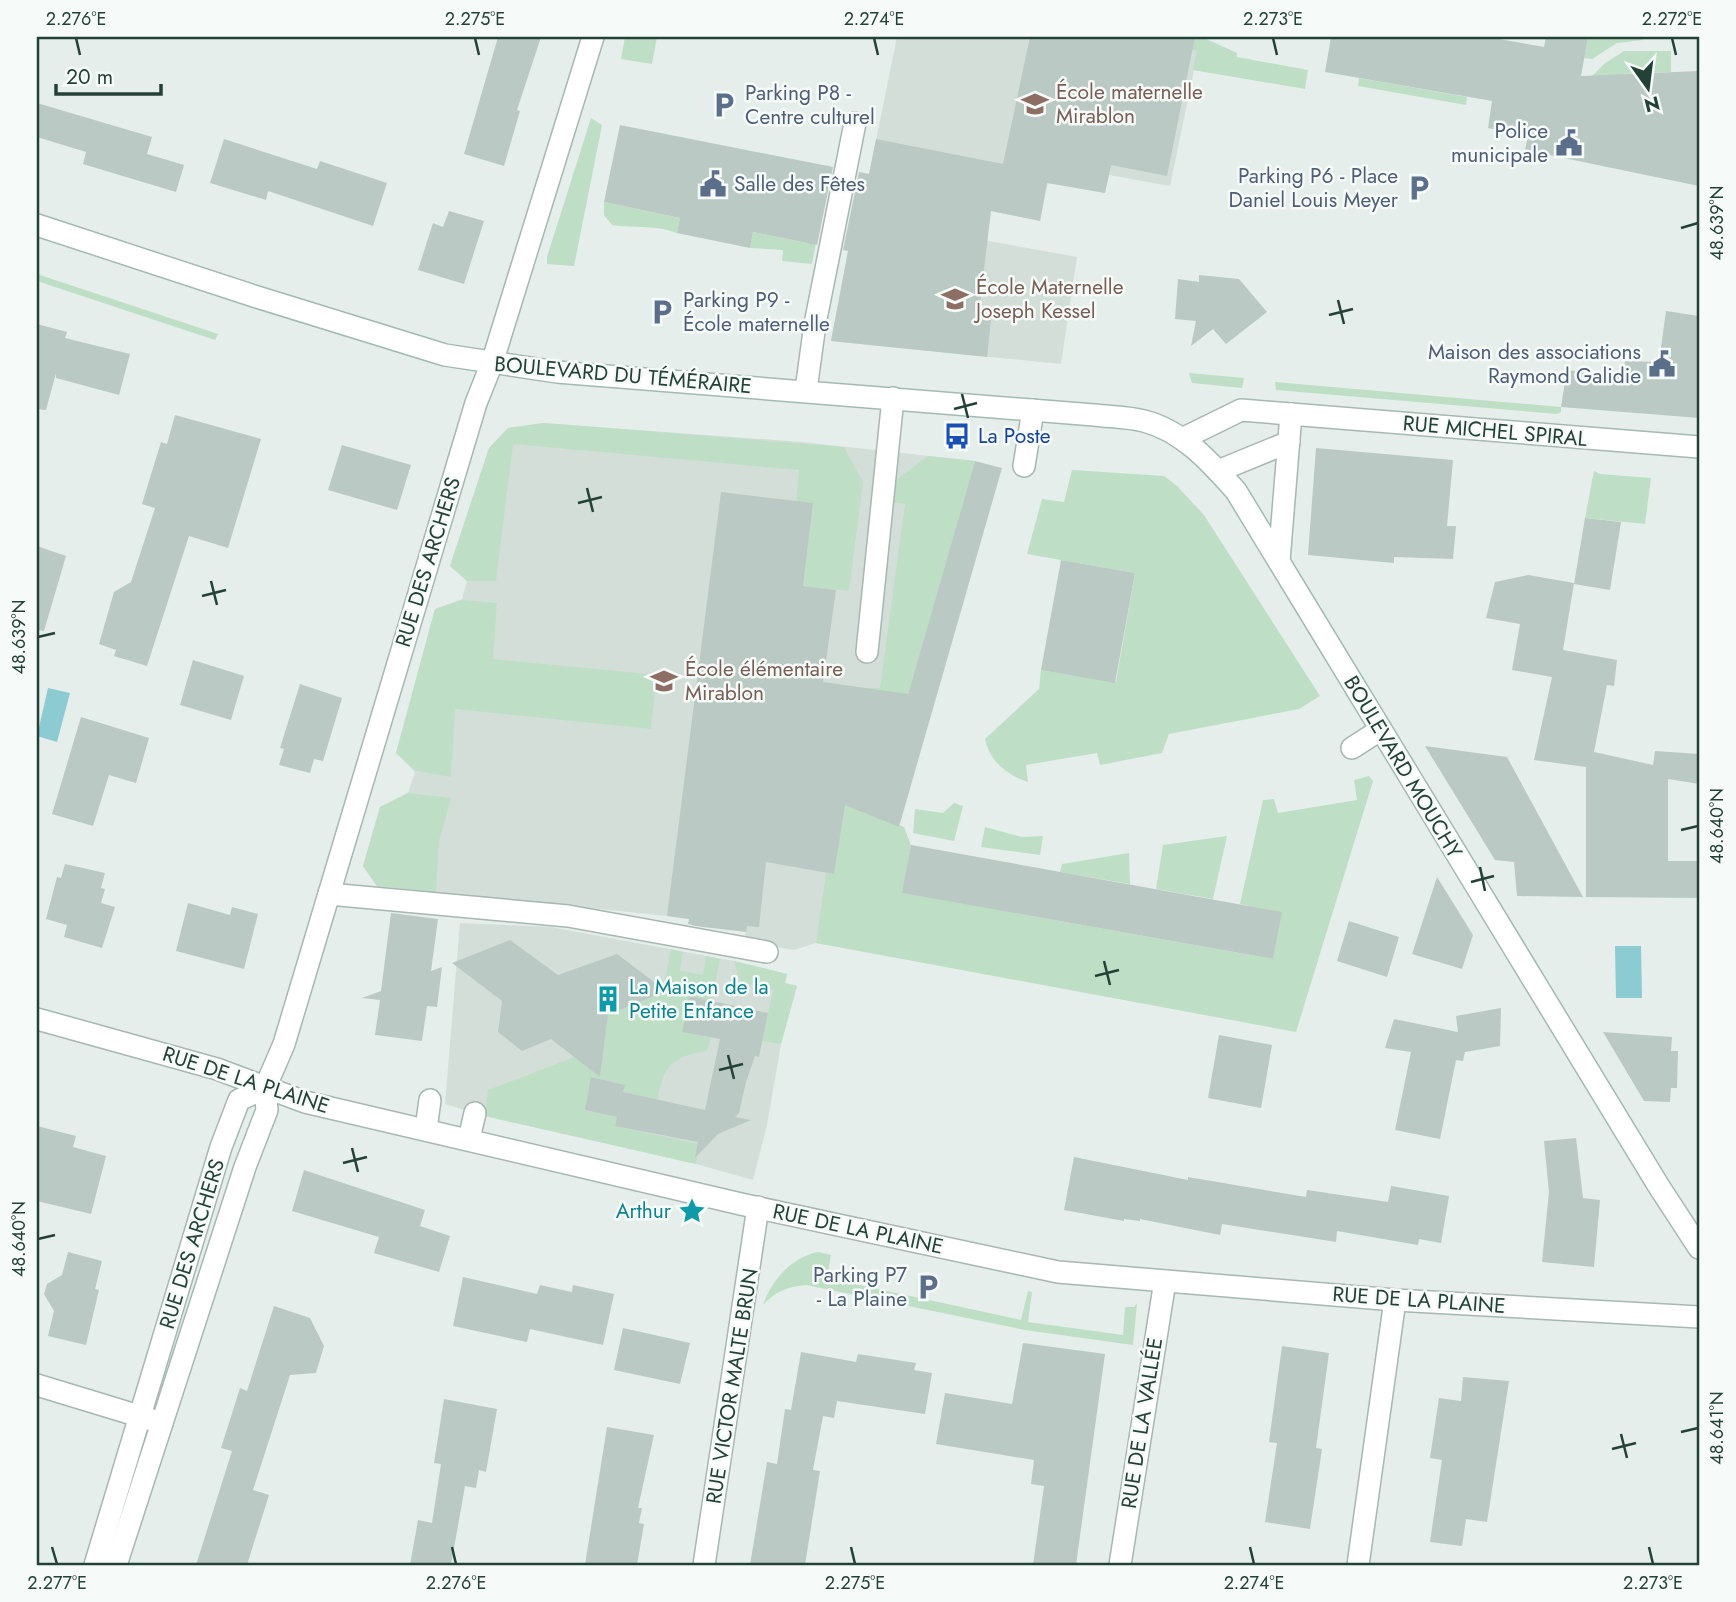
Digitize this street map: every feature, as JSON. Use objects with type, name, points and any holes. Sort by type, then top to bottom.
[{"type":"street","name":"RUE DES ARCHERS","points":[[116,1565],[245,1167],[267,1110],[265,1088],[284,1044],[476,403],[492,363],[593,37]]},
{"type":"street","points":[[806,390],[817,311],[855,123]]},
{"type":"street","name":"BOULEVARD DU TÉMÉRAIRE","points":[[37,225],[419,348],[492,363],[557,372],[806,390],[1144,421],[1182,439]]},
{"type":"street","points":[[867,652],[893,398]]},
{"type":"street","points":[[1024,466],[1033,410]]},
{"type":"street","name":"RUE MICHEL SPIRAL","points":[[1182,439],[1241,410],[1699,447]]},
{"type":"street","points":[[1279,561],[1291,414]]},
{"type":"street","name":"BOULEVARD MOUCHY","points":[[1182,439],[1236,491],[1658,1185],[1699,1248]]},
{"type":"street","points":[[1218,471],[1289,442]]},
{"type":"street","points":[[1352,748],[1380,730]]},
{"type":"street","points":[[329,894],[568,916],[767,952]]},
{"type":"street","name":"RUE DE LA PLAINE","points":[[37,1019],[179,1057],[305,1102],[758,1207],[1058,1272],[1395,1300],[1699,1317]]},
{"type":"street","name":"RUE DES ARCHERS","points":[[95,1565],[221,1147],[239,1100],[265,1088]]},
{"type":"street","points":[[426,1129],[430,1100]]},
{"type":"street","points":[[469,1139],[475,1113]]},
{"type":"street","name":"RUE VICTOR MALTE BRUN","points":[[704,1565],[758,1207]]},
{"type":"street","name":"RUE DE LA VALLÉE","points":[[1120,1565],[1165,1281]]},
{"type":"street","points":[[1357,1565],[1395,1300]]},
{"type":"street","points":[[37,1385],[162,1423]]},
{"type":"shaded area","name":"École maternelle Mirablon","points":[[897,37],[1156,37],[1154,42],[1198,51],[1170,186],[1109,175],[1105,193],[1048,182],[1040,221],[867,185]]},
{"type":"shaded area","name":"École Maternelle Joseph Kessel","points":[[855,217],[1077,257],[1061,364],[831,341]]},
{"type":"shaded area","name":"École élémentaire Mirablon","points":[[544,423],[802,442],[975,461],[835,946],[816,943],[794,950],[744,941],[746,932],[733,925],[377,886],[363,866],[380,807],[408,793],[415,772],[396,753],[435,609],[462,599],[467,581],[450,566],[489,448],[508,428]]},
{"type":"shaded area","points":[[460,923],[551,927],[734,961],[787,974],[785,983],[797,986],[781,1044],[767,1125],[753,1180],[445,1104]]},
{"type":"green space","points":[[625,37],[657,37],[652,64],[621,59]]},
{"type":"green space","points":[[1156,37],[1202,37],[1237,53],[1237,57],[1308,70],[1305,89],[1193,70],[1197,51],[1154,42]]},
{"type":"green space","points":[[1588,37],[1643,37],[1643,40],[1617,43],[1592,59],[1584,58]]},
{"type":"green space","points":[[1624,51],[1671,51],[1671,72],[1623,74],[1621,82],[1590,78],[1604,64]]},
{"type":"green space","points":[[1359,78],[1467,97],[1466,105],[1358,86]]},
{"type":"green space","points":[[591,118],[602,125],[574,266],[547,264],[547,257]]},
{"type":"green space","points":[[822,165],[830,166],[812,264],[782,261],[783,250],[750,248],[753,232],[807,243]]},
{"type":"green space","points":[[604,202],[680,218],[677,233],[612,225],[604,215]]},
{"type":"green space","points":[[37,274],[218,335],[215,340],[37,281]]},
{"type":"green space","points":[[1189,373],[1244,378],[1242,388],[1192,383]]},
{"type":"green space","points":[[1275,382],[1561,407],[1561,412],[1557,414],[1276,390]]},
{"type":"green space","points":[[544,423],[844,447],[863,482],[849,591],[803,586],[813,503],[796,501],[799,470],[513,444],[496,581],[467,581],[450,566],[489,448],[508,428]]},
{"type":"green space","points":[[928,456],[975,461],[873,816],[904,827],[911,845],[903,893],[1273,959],[1281,913],[1240,904],[1263,800],[1274,799],[1278,813],[1357,800],[1354,780],[1369,776],[1373,781],[1296,1032],[816,943],[826,873],[834,874],[860,688],[880,688],[905,504],[893,502],[896,480]]},
{"type":"green space","points":[[1072,470],[1164,476],[1177,486],[1204,515],[1320,696],[1299,709],[1169,734],[1162,753],[1100,765],[1097,753],[1026,765],[1028,782],[1013,776],[1000,766],[987,747],[985,739],[1039,689],[1041,670],[1116,682],[1135,573],[1027,554],[1042,499],[1064,502]]},
{"type":"green space","points":[[1594,471],[1600,474],[1651,478],[1645,524],[1585,518]]},
{"type":"green space","points":[[462,600],[497,603],[493,659],[657,675],[651,729],[455,709],[451,777],[416,771],[396,753],[435,609]]},
{"type":"green space","points":[[408,793],[451,798],[439,841],[436,892],[377,886],[363,866],[380,807]]},
{"type":"green space","points":[[954,803],[963,806],[954,841],[913,833],[915,809],[943,813]]},
{"type":"green space","points":[[985,827],[1022,837],[1043,836],[1040,855],[981,847]]},
{"type":"green space","points":[[1227,836],[1213,899],[1156,889],[1163,845]]},
{"type":"green space","points":[[1129,853],[1130,884],[1060,872],[1062,864]]},
{"type":"green space","points":[[671,949],[683,952],[680,971],[703,975],[706,956],[720,959],[711,1006],[688,1001],[682,1031],[711,1038],[707,1051],[686,1056],[672,1064],[663,1078],[658,1100],[623,1092],[625,1085],[592,1077],[585,1110],[617,1117],[615,1126],[699,1144],[696,1164],[485,1116],[488,1090],[604,1046],[608,1015],[637,1003],[640,980],[664,984]]},
{"type":"green space","points":[[734,961],[787,974],[785,983],[797,986],[781,1044],[762,1041],[773,990],[740,982]]},
{"type":"green space","points":[[818,1252],[831,1255],[827,1278],[1021,1320],[1028,1291],[1032,1292],[1028,1322],[1123,1335],[1125,1307],[1134,1307],[1137,1303],[1133,1345],[1025,1330],[806,1285],[782,1290],[763,1305],[777,1278],[784,1271],[799,1259]]},
{"type":"water","points":[[48,688],[70,693],[57,742],[37,736]]},
{"type":"water","points":[[1615,946],[1641,946],[1642,998],[1616,998]]},
{"type":"building","points":[[498,37],[541,37],[517,110],[520,111],[504,166],[464,154]]},
{"type":"building","points":[[1030,37],[1195,37],[1167,176],[1111,165],[1105,193],[1047,183],[1040,221],[991,211],[978,319],[991,320],[987,357],[831,341],[848,251],[843,250],[859,172],[869,174],[876,139],[1003,164]]},
{"type":"building","points":[[1331,37],[1487,37],[1544,47],[1546,37],[1588,37],[1581,76],[1699,71],[1699,186],[1525,150],[1528,136],[1488,128],[1492,101],[1325,72]]},
{"type":"building","points":[[37,103],[152,137],[147,154],[184,165],[176,192],[83,164],[86,152],[37,137]]},
{"type":"building","name":"Salle des Fêtes","points":[[620,125],[833,167],[817,245],[753,232],[750,248],[677,233],[680,218],[604,202]]},
{"type":"building","points":[[224,139],[317,169],[320,161],[387,183],[373,226],[268,191],[266,200],[210,183]]},
{"type":"building","points":[[449,211],[484,221],[464,284],[418,270],[433,223],[443,227]]},
{"type":"building","points":[[1199,275],[1239,279],[1267,312],[1226,344],[1213,329],[1191,346],[1196,321],[1175,319],[1178,279],[1199,282]]},
{"type":"building","name":"Maison des associations Raymond Galidie","points":[[1666,311],[1699,316],[1699,418],[1561,407],[1567,370],[1622,377],[1625,361],[1659,362]]},
{"type":"building","points":[[37,324],[67,332],[65,338],[130,354],[119,395],[56,378],[56,373],[46,410],[37,409]]},
{"type":"building","points":[[175,415],[261,439],[228,548],[189,536],[147,666],[114,656],[116,650],[99,644],[114,592],[131,582],[155,508],[142,504],[161,442],[167,444]]},
{"type":"building","points":[[342,445],[411,465],[397,510],[328,490]]},
{"type":"building","points":[[1316,448],[1453,460],[1447,526],[1456,526],[1453,559],[1394,557],[1394,563],[1308,555]]},
{"type":"building","points":[[975,461],[1002,468],[899,827],[845,805],[834,874],[766,862],[759,927],[747,926],[746,932],[695,926],[688,924],[689,919],[667,916],[721,492],[813,503],[803,586],[836,590],[823,682],[908,694]]},
{"type":"building","points":[[1585,518],[1621,522],[1610,590],[1574,584]]},
{"type":"building","points":[[37,546],[66,556],[44,631],[37,630]]},
{"type":"building","points":[[1061,560],[1135,573],[1115,683],[1041,670]]},
{"type":"building","points":[[1528,575],[1574,583],[1563,650],[1617,660],[1614,686],[1607,685],[1594,752],[1653,765],[1655,751],[1699,754],[1699,784],[1668,779],[1668,861],[1699,861],[1699,898],[1586,897],[1586,767],[1534,760],[1552,677],[1512,670],[1520,624],[1486,618],[1495,582]]},
{"type":"building","points":[[193,660],[244,676],[231,720],[180,705]]},
{"type":"building","points":[[300,684],[342,698],[323,761],[314,759],[310,773],[279,765],[284,749],[280,748]]},
{"type":"building","points":[[81,717],[149,738],[136,783],[109,775],[93,826],[52,814]]},
{"type":"building","points":[[1425,746],[1507,757],[1583,897],[1517,896],[1514,862],[1495,860]]},
{"type":"building","points":[[911,845],[1282,912],[1273,959],[902,893]]},
{"type":"building","points":[[65,864],[105,873],[101,888],[105,889],[101,903],[115,907],[102,948],[64,937],[67,925],[46,919],[57,877],[61,878]]},
{"type":"building","points":[[1437,877],[1473,935],[1462,969],[1412,954]]},
{"type":"building","points":[[188,903],[230,915],[232,907],[258,914],[244,969],[176,951]]},
{"type":"building","points":[[391,913],[438,919],[431,971],[442,967],[437,1007],[427,1006],[422,1041],[375,1035],[380,1000],[362,998],[381,991]]},
{"type":"building","points":[[1349,921],[1399,937],[1387,977],[1337,961]]},
{"type":"building","name":"La Maison de la Petite Enfance","points":[[510,940],[558,975],[617,954],[666,991],[608,1015],[600,1077],[551,1039],[522,1051],[498,1032],[502,1001],[452,963]]},
{"type":"building","points":[[689,996],[768,1013],[759,1057],[755,1056],[739,1113],[735,1117],[751,1120],[718,1134],[695,1158],[698,1142],[615,1126],[617,1117],[585,1110],[591,1077],[625,1085],[623,1092],[705,1110],[720,1039],[682,1032]]},
{"type":"building","points":[[1501,1008],[1500,1046],[1465,1052],[1463,1061],[1456,1060],[1440,1139],[1395,1130],[1411,1052],[1385,1048],[1394,1019],[1458,1032],[1456,1016]]},
{"type":"building","points":[[1603,1032],[1672,1037],[1671,1051],[1678,1051],[1677,1088],[1671,1088],[1670,1102],[1644,1101]]},
{"type":"building","points":[[1219,1035],[1272,1045],[1261,1108],[1208,1098]]},
{"type":"building","points":[[37,1126],[76,1136],[73,1147],[106,1156],[91,1214],[37,1201]]},
{"type":"building","points":[[1576,1138],[1583,1198],[1600,1200],[1594,1267],[1542,1262],[1549,1192],[1544,1141]]},
{"type":"building","points":[[1074,1157],[1188,1180],[1188,1177],[1306,1197],[1307,1190],[1388,1202],[1391,1186],[1449,1196],[1441,1243],[1419,1239],[1418,1245],[1337,1231],[1336,1242],[1222,1224],[1220,1235],[1140,1219],[1124,1221],[1064,1210]]},
{"type":"building","points":[[304,1170],[425,1210],[420,1226],[450,1236],[439,1272],[374,1253],[379,1237],[292,1211]]},
{"type":"building","points":[[68,1252],[102,1261],[95,1289],[99,1290],[86,1345],[48,1336],[54,1311],[44,1294],[47,1284],[62,1275]]},
{"type":"building","points":[[463,1277],[537,1294],[540,1285],[572,1292],[573,1285],[614,1294],[603,1345],[530,1329],[527,1342],[453,1326]]},
{"type":"building","points":[[274,1306],[310,1318],[324,1346],[316,1373],[290,1375],[253,1490],[269,1495],[247,1565],[196,1565],[232,1451],[221,1448],[240,1388],[247,1391]]},
{"type":"building","points":[[623,1328],[690,1343],[680,1384],[614,1370]]},
{"type":"building","points":[[1023,1343],[1105,1354],[1076,1565],[1033,1565],[1044,1486],[1031,1484],[1034,1460],[936,1444],[945,1393],[1012,1404]]},
{"type":"building","points":[[1282,1346],[1329,1353],[1316,1448],[1322,1449],[1310,1529],[1265,1522],[1277,1443],[1269,1442]]},
{"type":"building","points":[[801,1352],[856,1362],[858,1354],[916,1363],[914,1370],[932,1373],[925,1414],[837,1401],[834,1418],[823,1416],[813,1470],[820,1471],[805,1565],[750,1565],[767,1462],[777,1464],[785,1409],[791,1410]]},
{"type":"building","points":[[1463,1377],[1509,1381],[1487,1522],[1466,1519],[1462,1546],[1430,1542],[1442,1460],[1430,1458],[1439,1398],[1461,1401]]},
{"type":"building","points":[[444,1399],[497,1409],[486,1472],[479,1470],[476,1488],[465,1486],[451,1565],[410,1565],[418,1520],[432,1523],[441,1464],[434,1463]]},
{"type":"building","points":[[607,1427],[654,1435],[638,1508],[642,1508],[639,1523],[644,1524],[637,1565],[585,1565]]},
{"type":"place","name":"École maternelle Mirablon","points":[[1035,104]]},
{"type":"place","name":"Parking P8 - Centre culturel","points":[[724,105]]},
{"type":"place","name":"Police municipale","points":[[1569,143]]},
{"type":"place","name":"Salle des Fêtes","points":[[713,184]]},
{"type":"place","name":"Parking P6 - Place Daniel Louis Meyer","points":[[1419,188]]},
{"type":"place","name":"École Maternelle Joseph Kessel","points":[[955,299]]},
{"type":"place","name":"Parking P9 - École maternelle","points":[[662,312]]},
{"type":"place","name":"Maison des associations Raymond Galidie","points":[[1662,364]]},
{"type":"place","name":"La Poste","points":[[957,436]]},
{"type":"place","name":"École élémentaire Mirablon","points":[[664,681]]},
{"type":"place","name":"La Maison de la Petite Enfance","points":[[608,999]]},
{"type":"place","name":"Arthur","points":[[692,1211]]},
{"type":"place","name":"Parking P7 - La Plaine","points":[[928,1287]]}]
